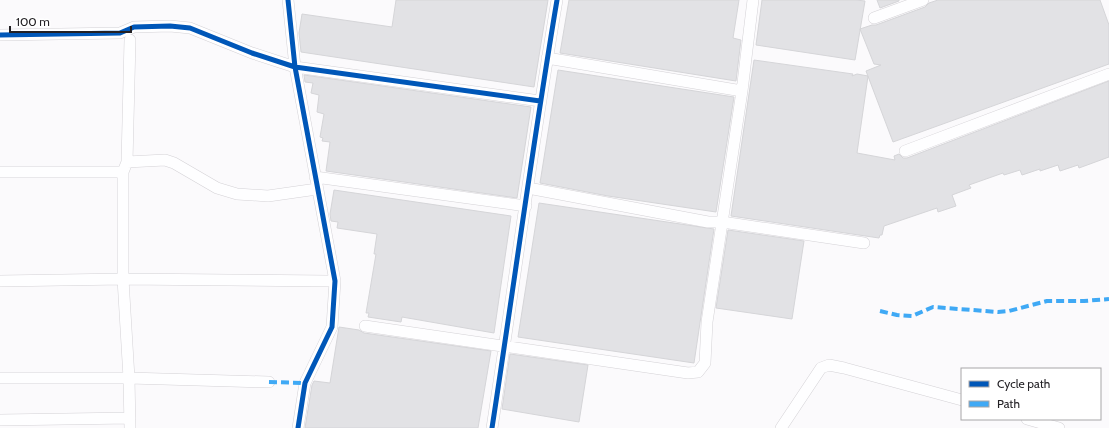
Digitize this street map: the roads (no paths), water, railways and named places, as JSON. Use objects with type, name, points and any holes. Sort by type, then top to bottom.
[{"type":"street","points":[[288,0],[296,67],[334,281],[332,327],[305,383],[298,428]]},
{"type":"street","points":[[492,428],[526,206],[540,101],[557,0]]},
{"type":"street","points":[[365,326],[688,373],[698,372],[705,363],[707,322],[742,91],[753,0]]},
{"type":"street","points":[[874,18],[923,0]]},
{"type":"street","points":[[0,35],[120,33],[134,27],[170,26],[190,28],[252,53],[296,67],[540,101]]},
{"type":"street","points":[[0,420],[130,423],[123,279],[125,167],[130,40]]},
{"type":"street","points":[[547,58],[742,91]]},
{"type":"street","points":[[905,151],[1109,74]]},
{"type":"street","points":[[0,172],[125,167],[165,160],[174,163],[217,188],[237,194],[268,196],[318,189]]},
{"type":"street","points":[[315,177],[526,206]]},
{"type":"street","points":[[528,188],[708,222],[722,222],[864,243]]},
{"type":"street","points":[[0,281],[123,279],[328,281]]},
{"type":"street","points":[[781,428],[821,368],[828,365],[961,400]]},
{"type":"street","points":[[0,378],[129,378],[269,382]]},
{"type":"street","points":[[1031,420],[1059,428]]}]
